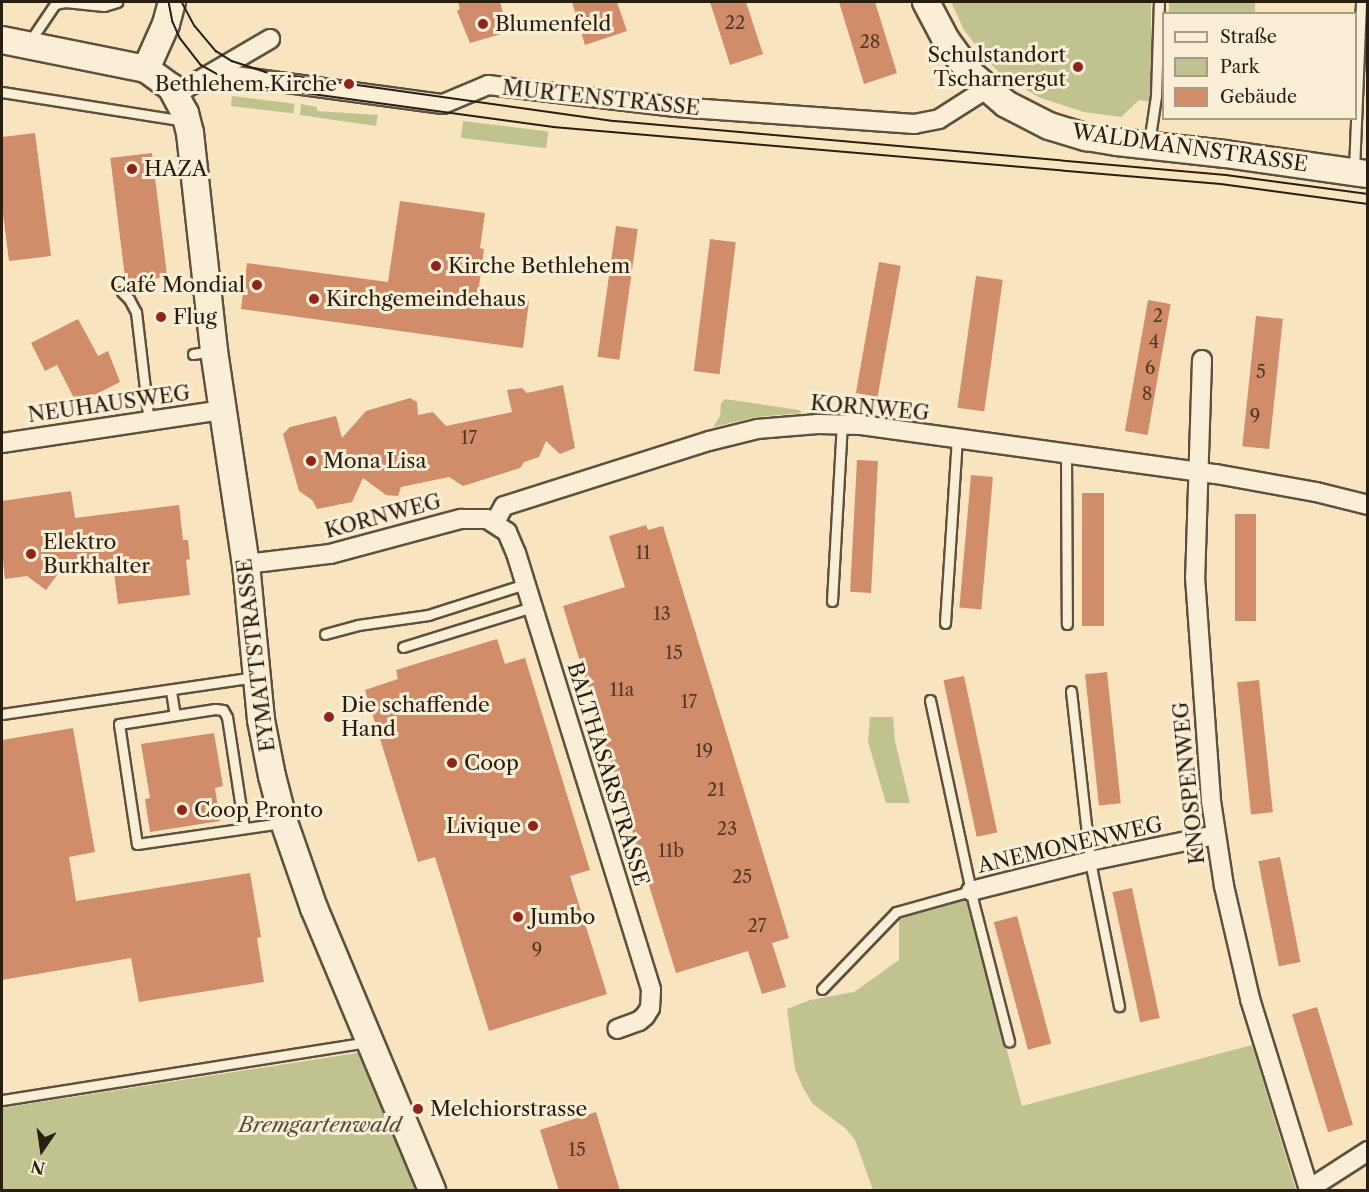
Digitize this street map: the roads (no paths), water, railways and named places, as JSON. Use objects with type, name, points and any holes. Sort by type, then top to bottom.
[{"type":"street","points":[[146,69],[166,24],[172,2]]},
{"type":"street","name":"WALDMANNSTRASSE","points":[[926,2],[958,59],[986,89],[1020,112],[1048,126],[1086,137],[1360,173]]},
{"type":"street","points":[[2,40],[146,69],[164,80],[176,94],[270,39]]},
{"type":"street","name":"MURTENSTRASSE","points":[[213,73],[443,104],[488,85],[676,107],[914,124],[939,119],[986,89]]},
{"type":"street","name":"EYMATTSTRASSE","points":[[176,94],[188,122],[204,352],[224,411],[246,564],[255,677],[261,720],[284,822],[314,908],[432,1191]]},
{"type":"street","name":"KNOSPENWEG","points":[[1202,360],[1195,577],[1197,642],[1215,835],[1250,999],[1309,1190]]},
{"type":"street","name":"NEUHAUSWEG","points":[[2,443],[224,411]]},
{"type":"street","name":"KORNWEG","points":[[246,564],[330,554],[461,519],[478,518],[495,522],[504,506],[709,441],[775,427],[842,424],[957,439],[1197,471],[1297,488],[1368,505]]},
{"type":"street","name":"BALTHASARSTRASSE","points":[[495,522],[510,537],[651,990],[650,1008],[645,1016],[639,1021],[617,1029]]},
{"type":"street","name":"ANEMONENWEG","points":[[971,891],[1090,861],[1215,835]]},
{"type":"street","points":[[1309,1190],[1368,1151]]},
{"type":"lane","points":[[27,46],[55,4],[65,2],[104,6],[117,2]]},
{"type":"lane","points":[[1149,145],[1155,96],[1159,2]]},
{"type":"lane","points":[[1360,173],[1361,2]]},
{"type":"lane","points":[[2,92],[188,122]]},
{"type":"lane","points":[[122,292],[136,312],[149,422]]},
{"type":"lane","points":[[832,601],[842,424]]},
{"type":"lane","points":[[945,623],[957,439]]},
{"type":"lane","points":[[1066,454],[1067,624]]},
{"type":"lane","points":[[325,634],[358,625],[428,615],[525,584]]},
{"type":"lane","points":[[403,647],[532,607]]},
{"type":"lane","points":[[2,714],[255,677]]},
{"type":"lane","points":[[171,691],[175,715]]},
{"type":"lane","points":[[1071,691],[1090,861],[1119,1006]]},
{"type":"lane","points":[[930,700],[971,891],[1009,1041]]},
{"type":"lane","points":[[243,828],[227,717],[223,711],[215,709],[119,724],[137,844],[284,822]]},
{"type":"lane","points":[[822,989],[896,912],[971,891]]},
{"type":"lane","points":[[2,1100],[371,1042]]},
{"type":"tram line","points":[[169,2],[173,22],[180,38],[201,65],[226,79],[261,87],[553,127],[1221,184],[1368,204]]},
{"type":"tram line","points":[[182,2],[195,26],[216,51],[232,61],[265,72],[615,121],[1226,175],[1368,194]]},
{"type":"place","name":"Blumenfeld","points":[[483,24]]},
{"type":"place","name":"Schulstandort Tscharnergut","points":[[1078,67]]},
{"type":"place","name":"Bethlehem Kirche","points":[[349,84]]},
{"type":"place","name":"HAZA","points":[[132,169]]},
{"type":"place","name":"Kirche Bethlehem","points":[[436,266]]},
{"type":"place","name":"Café Mondial","points":[[257,285]]},
{"type":"place","name":"Kirchgemeindehaus","points":[[314,299]]},
{"type":"place","name":"Flug","points":[[161,317]]},
{"type":"place","name":"Mona Lisa","points":[[311,461]]},
{"type":"place","name":"Elektro Burkhalter","points":[[31,554]]},
{"type":"place","name":"Die schaffende Hand","points":[[329,717]]},
{"type":"place","name":"Coop","points":[[452,763]]},
{"type":"place","name":"Coop Pronto","points":[[182,810]]},
{"type":"place","name":"Livique","points":[[533,826]]},
{"type":"place","name":"Jumbo","points":[[518,917]]},
{"type":"place","name":"Melchiorstrasse","points":[[418,1109]]},
{"type":"park label","name":"Bremgartenwald","points":[[320,1125]]}]
